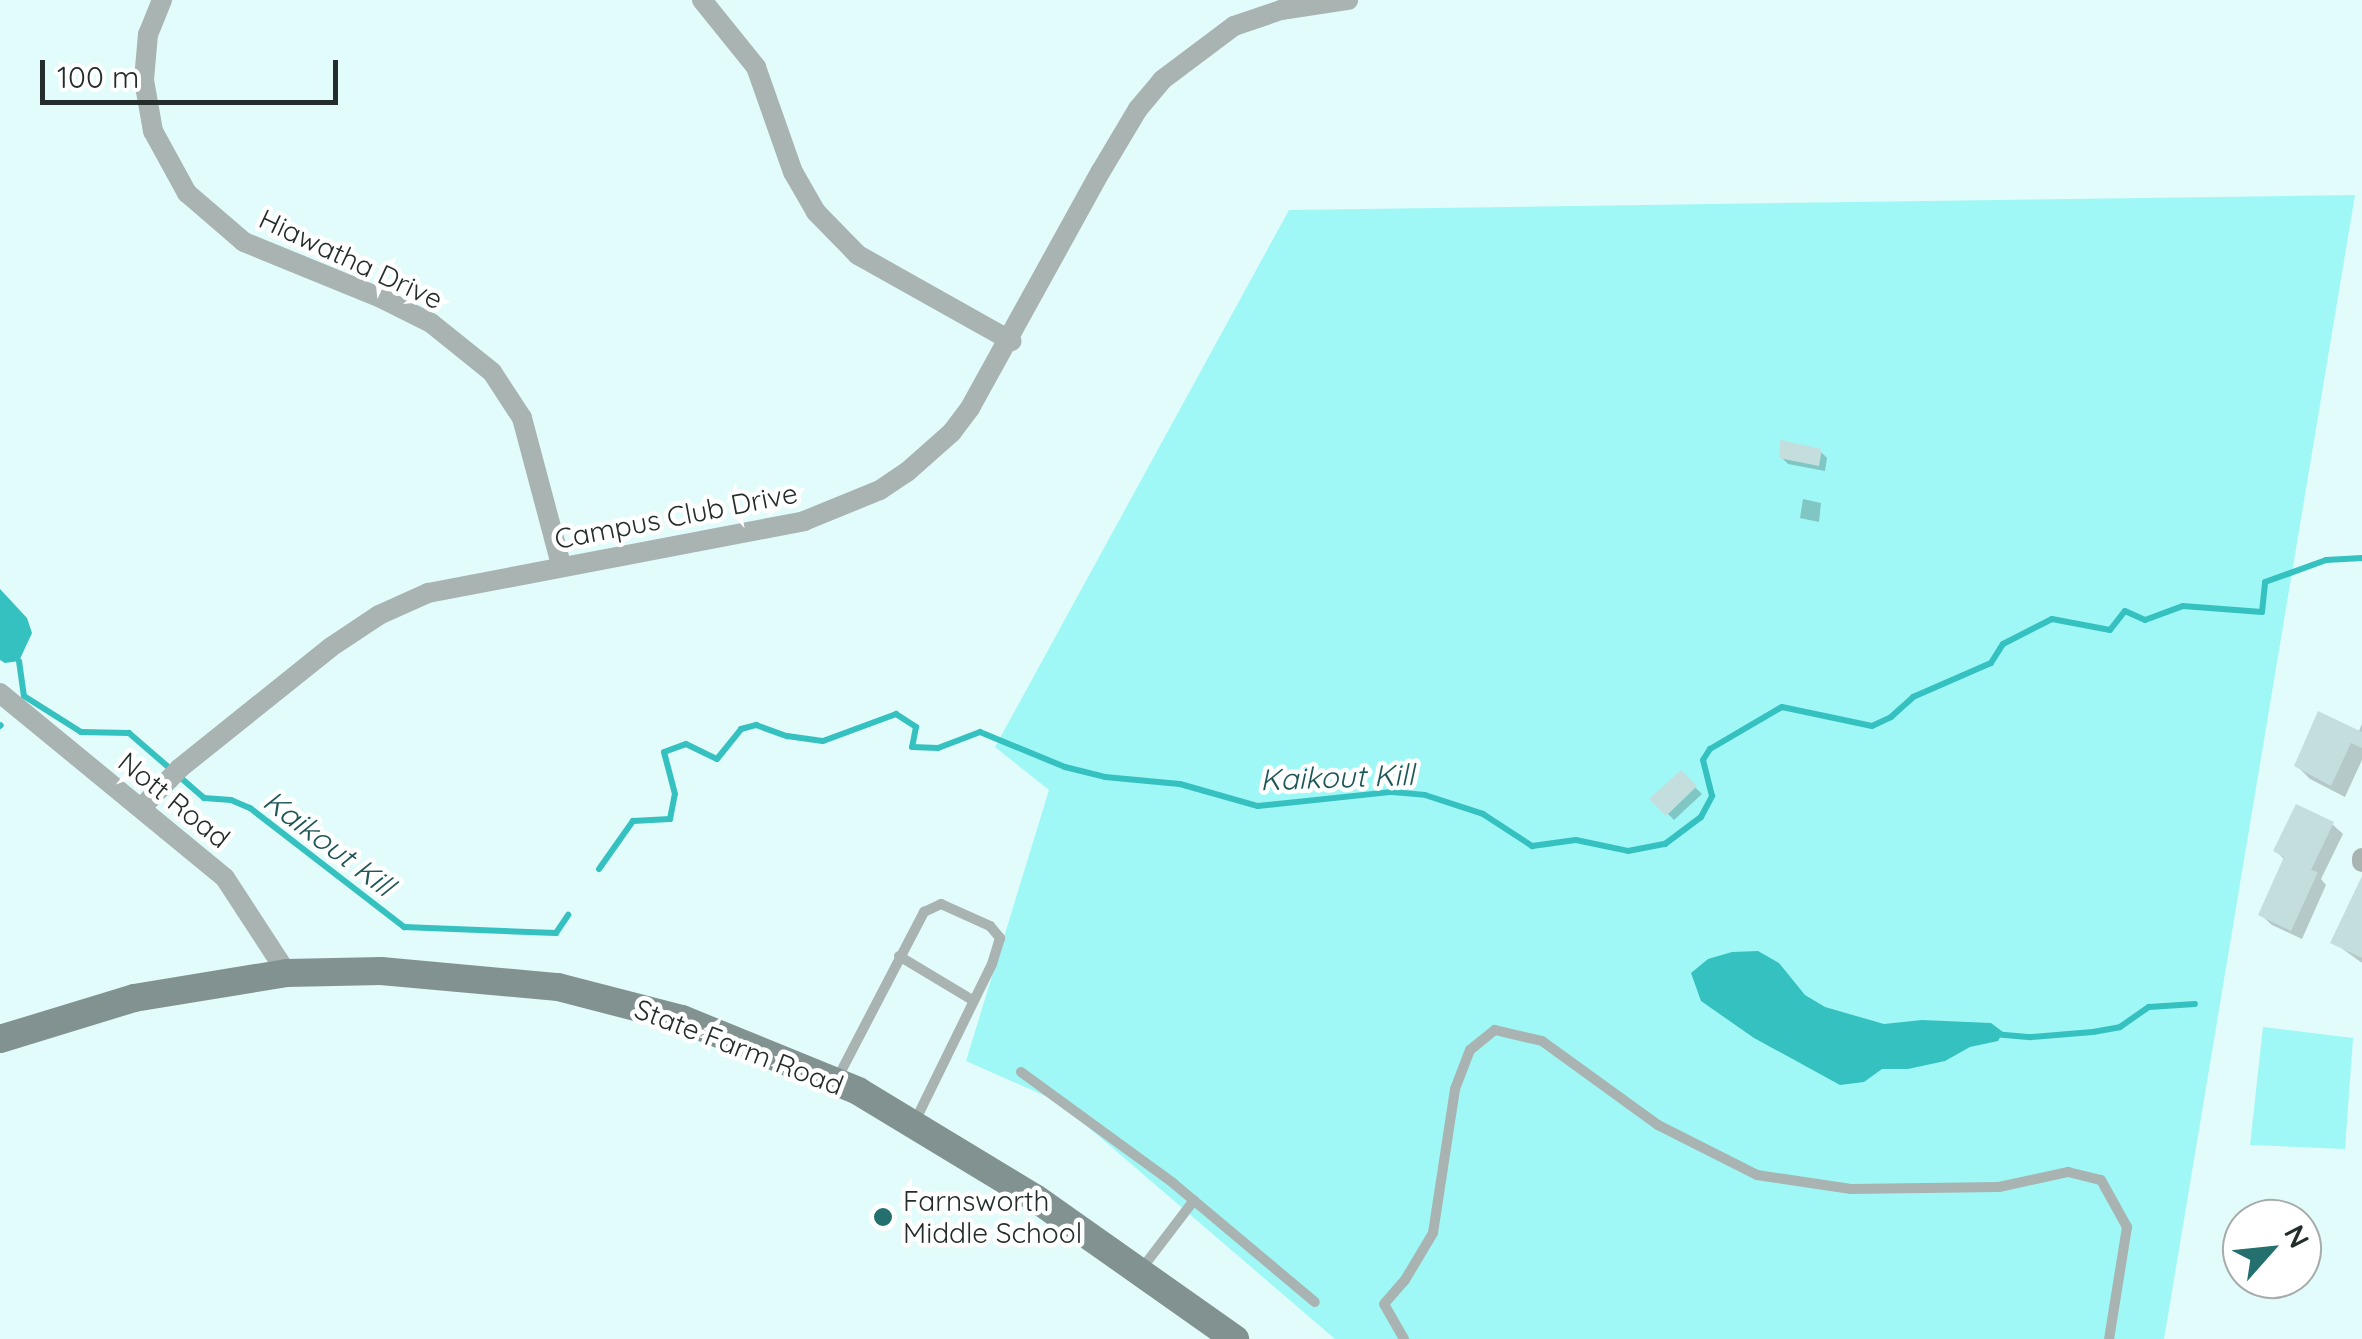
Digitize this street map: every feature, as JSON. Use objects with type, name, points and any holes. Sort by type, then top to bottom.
[{"type":"main road","name":"State Farm Road","points":[[0,1039],[134,998],[287,973],[381,971],[558,987],[682,1020],[835,1082],[914,1124],[1035,1198],[1234,1339]]},
{"type":"street","name":"Hiawatha Drive","points":[[162,0],[148,34],[144,80],[153,131],[162,155],[188,193],[244,242],[414,315],[466,347],[492,372],[522,418],[561,565]]},
{"type":"street","points":[[702,0],[756,67],[793,172],[816,212],[858,254],[1011,341]]},
{"type":"street","name":"Campus Club Drive","points":[[141,808],[180,768],[286,683],[380,615],[428,593],[804,521],[880,490],[908,472],[952,432],[1011,341],[1101,171],[1162,80],[1234,26],[1281,10],[1348,0]]},
{"type":"street","name":"Nott Road","points":[[0,693],[225,878],[287,973]]},
{"type":"lane","points":[[835,1082],[924,912],[934,905],[990,926],[1000,938],[914,1124]]},
{"type":"lane","points":[[899,956],[974,1000]]},
{"type":"lane","points":[[1404,1339],[1384,1304],[1405,1280],[1433,1234],[1455,1089],[1470,1050],[1495,1030],[1542,1042],[1658,1125],[1758,1175],[1851,1190],[1999,1187],[2068,1172],[2102,1180],[2127,1228],[2109,1339]]},
{"type":"lane","points":[[1022,1072],[1194,1200],[1315,1302]]},
{"type":"lane","points":[[1139,1272],[1194,1200]]},
{"type":"shaded area","points":[[2355,195],[2164,1339],[1335,1339],[1059,1102],[966,1061],[1049,790],[995,747],[1289,210]]},
{"type":"shaded area","points":[[0,589],[27,618],[32,633],[19,661],[0,660]]},
{"type":"shaded area","points":[[1758,951],[1779,963],[1805,995],[1825,1007],[1884,1024],[1922,1020],[1991,1023],[2003,1032],[1998,1041],[1970,1047],[1945,1061],[1908,1069],[1882,1069],[1864,1082],[1840,1085],[1754,1038],[1701,1001],[1691,973],[1708,959],[1732,952]]},
{"type":"shaded area","points":[[2263,1027],[2353,1038],[2345,1149],[2250,1145]]},
{"type":"building","points":[[1780,440],[1822,449],[1819,466],[1779,458]]},
{"type":"building","points":[[2318,711],[2362,732],[2362,748],[2351,743],[2331,786],[2294,766]]},
{"type":"building","points":[[1681,770],[1697,786],[1666,816],[1649,799]]},
{"type":"building","points":[[2296,804],[2334,822],[2311,870],[2318,872],[2291,931],[2258,915],[2284,857],[2273,851]]},
{"type":"building","points":[[2362,876],[2362,958],[2330,943]]},
{"type":"waterway","name":"Kaikout Kill","points":[[599,869],[633,821],[670,819],[675,794],[664,752],[686,744],[717,759],[741,729],[756,725],[787,736],[823,741],[896,714],[916,727],[912,747],[938,748],[980,732],[1065,767],[1105,777],[1180,784],[1258,806],[1392,792],[1425,795],[1483,814],[1532,846],[1576,840],[1628,851],[1665,844],[1701,817],[1712,796],[1703,760],[1710,749],[1782,707],[1872,726],[1891,717],[1913,697],[1991,663],[2003,644],[2052,619],[2110,630],[2125,611],[2145,620],[2183,606],[2262,612],[2265,582],[2326,560],[2362,558]]},
{"type":"waterway","name":"Kaikout Kill","points":[[19,661],[24,696],[81,732],[129,733],[204,798],[231,800],[250,808],[404,927],[556,933],[568,915]]},
{"type":"waterway","points":[[1993,1034],[2031,1037],[2093,1032],[2120,1027],[2149,1007],[2195,1004]]},
{"type":"place","name":"Farnsworth Middle School","points":[[883,1217]]}]
